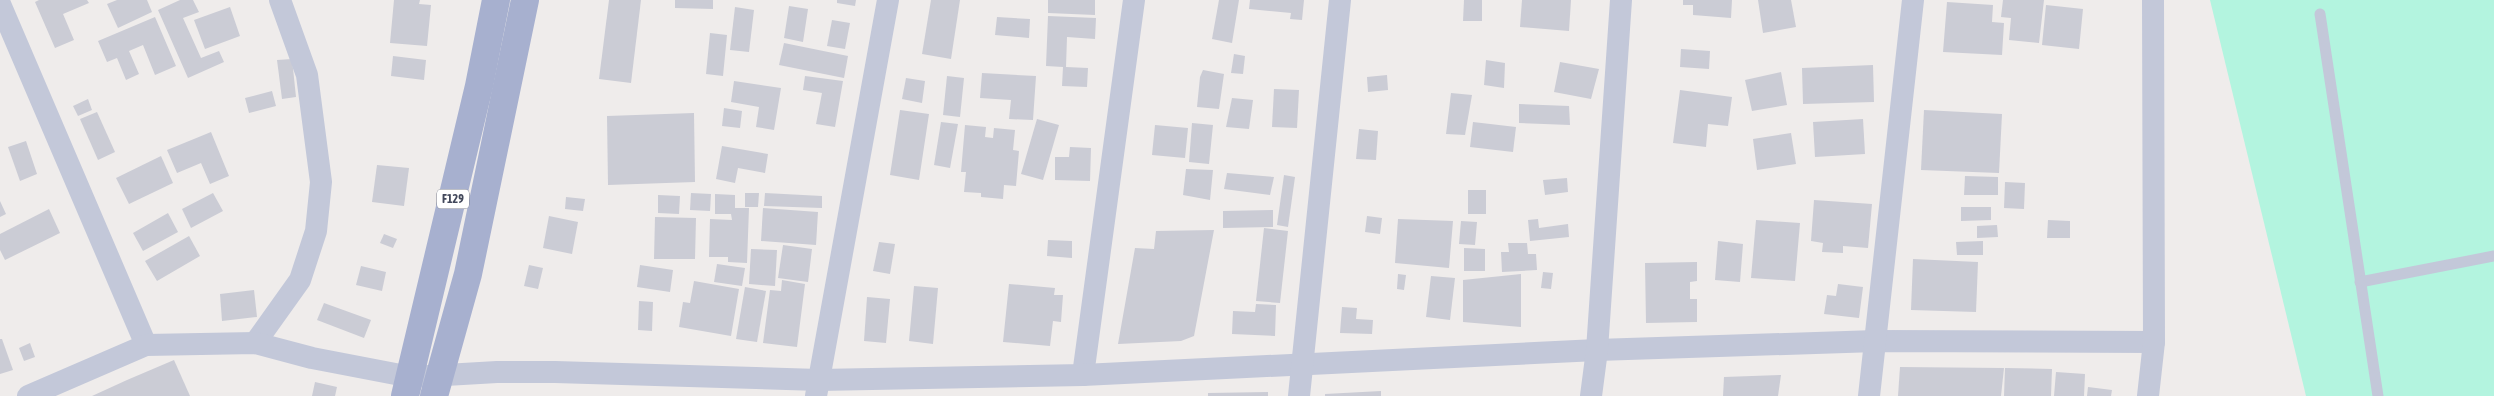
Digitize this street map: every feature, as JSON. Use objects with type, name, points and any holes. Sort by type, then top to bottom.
[{"type":"main road","name":"F129","points":[[408,387],[479,86],[496,0]]},
{"type":"main road","name":"F129","points":[[437,386],[468,274],[525,0]]},
{"type":"street","points":[[255,343],[300,280],[316,231],[321,182],[307,75],[280,0]]},
{"type":"street","points":[[818,388],[888,0]]},
{"type":"street","points":[[1083,375],[1134,0]]},
{"type":"street","points":[[1298,396],[1303,364],[1340,0]]},
{"type":"street","points":[[1592,396],[1597,350],[1621,0]]},
{"type":"street","points":[[1869,396],[1913,0]]},
{"type":"street","points":[[2148,396],[2154,342],[2153,0]]},
{"type":"street","points":[[0,4],[146,345]]},
{"type":"street","points":[[28,396],[146,345],[255,343],[408,387],[437,386],[497,372],[555,372],[818,388],[1597,350],[1876,341],[2154,342]]},
{"type":"lane","points":[[2320,14],[2378,396]]},
{"type":"lane","points":[[2360,282],[2494,256]]},
{"type":"green space","points":[[2210,0],[2494,0],[2494,396],[2306,396]]},
{"type":"building","points":[[39,0],[87,0],[89,3],[63,14],[74,40],[55,48],[35,2]]},
{"type":"building","points":[[117,0],[147,0],[152,12],[118,28],[107,4]]},
{"type":"building","points":[[180,0],[193,0],[199,12],[183,18],[201,58],[219,51],[224,62],[188,78],[158,10]]},
{"type":"building","points":[[394,0],[420,0],[419,4],[431,5],[427,46],[390,43]]},
{"type":"building","points":[[609,0],[641,0],[631,83],[599,79]]},
{"type":"building","points":[[675,0],[713,0],[713,9],[675,8]]},
{"type":"building","points":[[837,0],[856,0],[855,6],[837,3]]},
{"type":"building","points":[[931,0],[960,0],[951,59],[922,54]]},
{"type":"building","points":[[1048,0],[1095,0],[1095,15],[1048,13]]},
{"type":"building","points":[[1219,0],[1239,0],[1232,43],[1212,39]]},
{"type":"building","points":[[1250,0],[1304,0],[1302,20],[1290,19],[1291,13],[1249,9]]},
{"type":"building","points":[[1464,0],[1482,0],[1482,21],[1463,21]]},
{"type":"building","points":[[1522,0],[1571,0],[1569,31],[1520,27]]},
{"type":"building","points":[[1683,0],[1732,0],[1731,18],[1693,15],[1693,5],[1683,5]]},
{"type":"building","points":[[1758,0],[1791,0],[1796,27],[1763,33]]},
{"type":"building","points":[[2003,0],[2044,0],[2039,43],[2009,40],[2011,18],[2001,17]]},
{"type":"building","points":[[1947,2],[1993,5],[1992,22],[2004,23],[2002,55],[1943,52]]},
{"type":"building","points":[[2046,5],[2083,9],[2079,49],[2042,45]]},
{"type":"building","points":[[789,6],[808,9],[803,42],[784,38]]},
{"type":"building","points":[[230,7],[240,36],[205,49],[194,20]]},
{"type":"building","points":[[735,7],[754,10],[749,52],[730,50]]},
{"type":"building","points":[[1048,16],[1096,18],[1095,39],[1067,37],[1066,67],[1088,68],[1087,87],[1062,86],[1063,67],[1046,66]]},
{"type":"building","points":[[155,17],[176,66],[155,75],[143,45],[129,51],[139,74],[126,80],[117,58],[107,62],[98,41]]},
{"type":"building","points":[[997,17],[1030,19],[1029,38],[995,35]]},
{"type":"building","points":[[832,20],[850,23],[845,49],[827,46]]},
{"type":"building","points":[[710,33],[727,35],[723,76],[706,74]]},
{"type":"building","points":[[784,43],[848,56],[844,78],[779,65]]},
{"type":"building","points":[[1681,49],[1710,51],[1709,69],[1680,67]]},
{"type":"building","points":[[1234,54],[1245,56],[1243,74],[1231,73]]},
{"type":"building","points":[[393,56],[426,60],[424,80],[391,76]]},
{"type":"building","points":[[292,59],[296,97],[282,99],[277,60]]},
{"type":"building","points":[[1486,60],[1505,63],[1504,88],[1484,85]]},
{"type":"building","points":[[1560,62],[1599,69],[1591,99],[1554,92]]},
{"type":"building","points":[[1873,65],[1874,102],[1803,104],[1802,68]]},
{"type":"building","points":[[1203,70],[1224,74],[1219,109],[1197,107],[1200,77]]},
{"type":"building","points":[[1781,72],[1787,105],[1752,111],[1745,80]]},
{"type":"building","points":[[982,73],[1036,76],[1033,120],[1009,119],[1011,100],[980,98]]},
{"type":"building","points":[[1387,75],[1388,90],[1368,92],[1367,77]]},
{"type":"building","points":[[805,76],[843,81],[835,127],[816,124],[822,93],[803,90]]},
{"type":"building","points":[[947,76],[964,78],[960,117],[943,115]]},
{"type":"building","points":[[906,78],[925,81],[922,103],[902,99]]},
{"type":"building","points":[[734,81],[781,88],[774,130],[756,127],[759,107],[731,102]]},
{"type":"building","points":[[1274,89],[1299,90],[1297,128],[1272,127]]},
{"type":"building","points":[[1680,90],[1732,97],[1728,126],[1708,124],[1706,147],[1673,143]]},
{"type":"building","points":[[272,91],[276,106],[249,113],[245,98]]},
{"type":"building","points":[[1451,93],[1472,95],[1465,135],[1446,134]]},
{"type":"building","points":[[1232,98],[1253,100],[1249,129],[1226,127]]},
{"type":"building","points":[[88,99],[92,110],[78,116],[73,106]]},
{"type":"building","points":[[1519,104],[1569,106],[1570,125],[1519,123]]},
{"type":"building","points":[[724,108],[742,111],[740,128],[722,126]]},
{"type":"building","points":[[900,110],[929,114],[919,180],[890,175]]},
{"type":"building","points":[[1924,110],[2002,114],[1999,173],[1921,170]]},
{"type":"building","points":[[97,112],[115,152],[98,160],[80,119]]},
{"type":"building","points":[[694,113],[695,182],[608,185],[607,116]]},
{"type":"building","points":[[1037,119],[1059,125],[1043,180],[1021,174]]},
{"type":"building","points":[[1863,119],[1865,154],[1815,157],[1813,122]]},
{"type":"building","points":[[941,122],[958,124],[950,168],[934,165]]},
{"type":"building","points":[[1473,122],[1516,127],[1513,152],[1470,147]]},
{"type":"building","points":[[1192,123],[1213,125],[1209,164],[1189,162]]},
{"type":"building","points":[[965,125],[986,127],[985,137],[993,138],[994,128],[1015,130],[1013,150],[1019,151],[1016,186],[1004,185],[1003,199],[981,197],[981,193],[964,192],[966,172],[961,172]]},
{"type":"building","points":[[1155,125],[1188,128],[1185,158],[1152,155]]},
{"type":"building","points":[[1359,129],[1378,131],[1376,160],[1356,159]]},
{"type":"building","points":[[211,132],[229,176],[210,184],[201,163],[177,173],[167,150]]},
{"type":"building","points":[[1791,133],[1796,164],[1757,170],[1753,139]]},
{"type":"building","points":[[26,141],[37,174],[20,181],[8,147]]},
{"type":"building","points":[[722,146],[768,154],[765,173],[738,168],[735,183],[716,179]]},
{"type":"building","points":[[1070,147],[1091,148],[1090,181],[1055,180],[1055,157],[1069,157]]},
{"type":"building","points":[[161,156],[173,183],[129,204],[116,178]]},
{"type":"building","points":[[377,165],[409,168],[404,206],[372,202]]},
{"type":"building","points":[[1186,169],[1213,170],[1210,200],[1183,195]]},
{"type":"building","points":[[1227,173],[1274,177],[1270,195],[1224,189]]},
{"type":"building","points":[[1284,175],[1295,177],[1288,227],[1277,225]]},
{"type":"building","points":[[1965,176],[1998,177],[1998,195],[1964,195]]},
{"type":"building","points":[[1567,178],[1568,192],[1545,195],[1543,180]]},
{"type":"building","points":[[2005,182],[2025,183],[2024,209],[2004,208]]},
{"type":"building","points":[[1468,190],[1486,190],[1486,214],[1468,214]]},
{"type":"building","points":[[213,193],[223,211],[191,228],[182,209]]},
{"type":"building","points":[[691,193],[711,194],[710,211],[690,210]]},
{"type":"building","points":[[745,193],[759,193],[758,207],[745,207]]},
{"type":"building","points":[[765,193],[822,196],[822,208],[764,206]]},
{"type":"building","points":[[715,194],[735,195],[735,208],[749,208],[747,263],[728,262],[728,257],[709,257],[710,219],[732,220],[731,214],[715,214]]},
{"type":"building","points":[[658,195],[680,196],[679,214],[658,213]]},
{"type":"building","points":[[566,197],[585,199],[583,211],[565,209]]},
{"type":"building","points":[[1814,200],[1872,204],[1868,248],[1843,246],[1843,253],[1822,252],[1823,243],[1811,241]]},
{"type":"building","points":[[0,201],[6,214],[0,217]]},
{"type":"building","points":[[1961,207],[1991,207],[1991,220],[1961,221]]},
{"type":"building","points":[[763,208],[818,212],[816,245],[761,241]]},
{"type":"building","points":[[49,209],[60,233],[5,260],[0,250],[0,234]]},
{"type":"building","points":[[1273,210],[1273,227],[1223,228],[1223,211]]},
{"type":"building","points":[[168,213],[178,232],[143,251],[133,233]]},
{"type":"building","points":[[549,216],[578,222],[572,254],[543,248]]},
{"type":"building","points":[[1367,216],[1382,218],[1380,234],[1365,232]]},
{"type":"building","points":[[655,217],[696,218],[695,259],[654,259]]},
{"type":"building","points":[[1398,219],[1453,221],[1449,268],[1395,263]]},
{"type":"building","points":[[1538,219],[1539,228],[1568,224],[1569,237],[1530,241],[1528,220]]},
{"type":"building","points":[[1756,220],[1800,223],[1795,281],[1751,278]]},
{"type":"building","points":[[2048,220],[2070,221],[2070,238],[2047,238]]},
{"type":"building","points":[[1461,221],[1477,222],[1475,245],[1459,244]]},
{"type":"building","points":[[1997,225],[1998,237],[1977,238],[1977,226]]},
{"type":"building","points":[[1264,228],[1288,231],[1280,303],[1256,301]]},
{"type":"building","points":[[1214,230],[1194,336],[1181,341],[1118,344],[1135,248],[1154,249],[1156,231]]},
{"type":"building","points":[[384,234],[397,239],[393,248],[380,243]]},
{"type":"building","points":[[189,236],[200,256],[157,281],[145,261]]},
{"type":"building","points":[[1048,240],[1072,241],[1072,258],[1047,256]]},
{"type":"building","points":[[1718,241],[1743,244],[1740,282],[1715,280]]},
{"type":"building","points":[[1983,241],[1983,255],[1957,255],[1956,242]]},
{"type":"building","points":[[879,242],[895,244],[890,274],[873,271]]},
{"type":"building","points":[[1508,243],[1527,243],[1528,254],[1536,254],[1537,270],[1502,272],[1501,252],[1509,252]]},
{"type":"building","points":[[783,245],[812,249],[808,282],[778,278]]},
{"type":"building","points":[[1464,248],[1485,249],[1485,271],[1464,271]]},
{"type":"building","points":[[751,249],[777,250],[775,286],[749,284]]},
{"type":"building","points":[[1913,259],[1978,262],[1976,312],[1911,310]]},
{"type":"building","points":[[1697,262],[1697,281],[1690,282],[1690,299],[1697,299],[1697,322],[1646,323],[1645,263]]},
{"type":"building","points":[[717,264],[745,268],[742,286],[714,282]]},
{"type":"building","points":[[529,265],[543,268],[538,289],[524,286]]},
{"type":"building","points":[[640,265],[673,270],[670,292],[637,287]]},
{"type":"building","points":[[361,266],[386,272],[382,291],[356,285]]},
{"type":"building","points":[[1543,272],[1553,273],[1551,289],[1541,288]]},
{"type":"building","points":[[1398,274],[1406,275],[1404,290],[1397,289]]},
{"type":"building","points":[[1521,274],[1521,327],[1463,322],[1463,280]]},
{"type":"building","points":[[1431,276],[1455,278],[1450,320],[1426,317]]},
{"type":"building","points":[[782,280],[805,284],[797,347],[763,343],[770,290],[781,291]]},
{"type":"building","points":[[694,281],[739,289],[731,336],[679,327],[683,302],[690,303]]},
{"type":"building","points":[[1009,284],[1055,288],[1054,295],[1063,295],[1061,322],[1053,321],[1050,346],[1003,342]]},
{"type":"building","points":[[1838,284],[1863,287],[1859,318],[1824,314],[1827,295],[1836,296]]},
{"type":"building","points":[[914,286],[938,288],[933,344],[909,341]]},
{"type":"building","points":[[745,287],[766,291],[757,342],[736,339]]},
{"type":"building","points":[[254,290],[257,317],[222,321],[220,294]]},
{"type":"building","points":[[867,297],[890,299],[886,343],[864,341]]},
{"type":"building","points":[[639,301],[653,302],[652,331],[638,330]]},
{"type":"building","points":[[324,303],[371,320],[364,338],[317,320]]},
{"type":"building","points":[[1256,304],[1276,305],[1275,336],[1232,334],[1233,311],[1255,312]]},
{"type":"building","points":[[1342,307],[1357,308],[1356,319],[1373,320],[1372,334],[1340,333]]},
{"type":"building","points":[[0,339],[2,339],[13,370],[0,374]]},
{"type":"building","points":[[30,343],[35,357],[24,361],[19,348]]},
{"type":"building","points":[[174,360],[190,396],[92,396],[127,380]]},
{"type":"building","points":[[1900,367],[2004,368],[2001,396],[1898,396]]},
{"type":"building","points":[[2005,368],[2052,369],[2051,396],[2004,396]]},
{"type":"building","points":[[2056,372],[2085,374],[2084,396],[2054,396]]},
{"type":"building","points":[[1781,375],[1778,396],[1723,396],[1724,377]]},
{"type":"building","points":[[315,382],[337,387],[335,396],[312,396]]},
{"type":"building","points":[[2088,387],[2112,390],[2111,396],[2087,396]]},
{"type":"building","points":[[1381,391],[1381,396],[1325,396],[1325,394]]},
{"type":"building","points":[[1268,392],[1268,396],[1208,396],[1208,393]]}]
